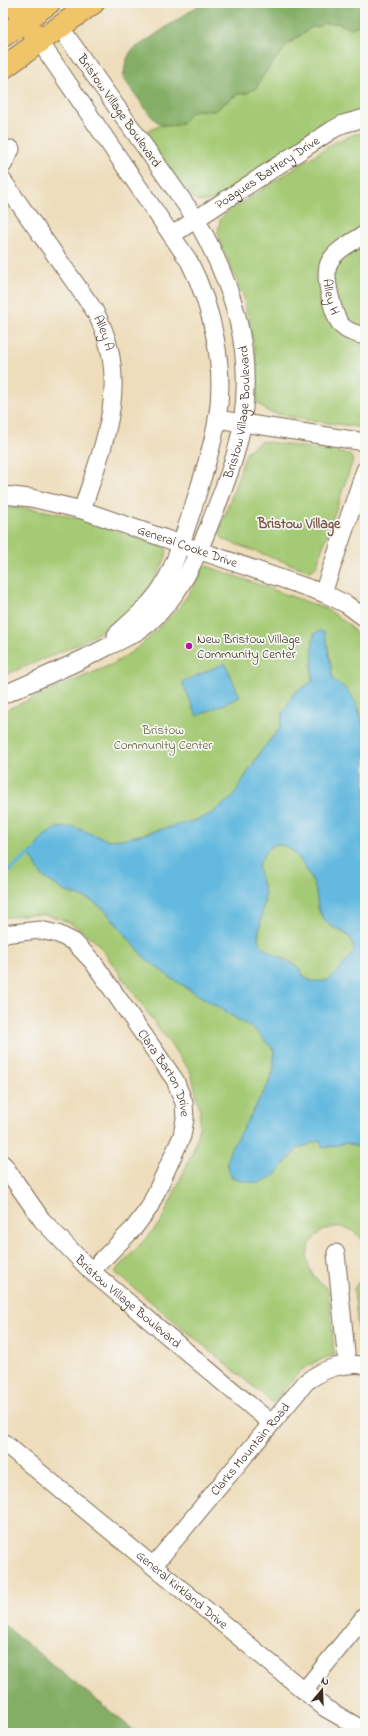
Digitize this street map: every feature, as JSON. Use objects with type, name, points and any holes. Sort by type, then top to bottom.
[{"type":"highway","points":[[3,68],[93,3]]},
{"type":"highway","points":[[3,36],[46,4]]},
{"type":"main road","points":[[11,3],[40,42]]},
{"type":"main road","points":[[46,4],[60,27]]},
{"type":"street","name":"Bristow Village Boulevard","points":[[3,695],[97,653],[148,624],[164,608],[185,579],[200,550],[224,489],[242,424],[245,375],[243,339],[239,319],[223,271],[196,220],[60,27]]},
{"type":"street","name":"Bristow Village Boulevard","points":[[40,42],[172,235],[196,274],[210,316],[216,344],[218,369],[217,419],[211,449],[181,544],[170,573],[153,601],[97,653]]},
{"type":"street","name":"Poagues Battery Drive","points":[[172,235],[332,130],[343,124],[365,118]]},
{"type":"street","points":[[3,165],[11,149]]},
{"type":"street","name":"Alley A","points":[[3,181],[100,320],[112,360],[114,379],[108,425],[82,510]]},
{"type":"street","name":"Alley H","points":[[365,234],[335,255],[329,263],[327,271],[328,284],[337,317],[342,326],[350,331],[365,336]]},
{"type":"street","points":[[217,419],[365,442]]},
{"type":"street","points":[[323,593],[365,470]]},
{"type":"street","name":"General Cooke Drive","points":[[3,495],[32,498],[82,510],[200,550],[323,593],[346,604],[365,618]]},
{"type":"street","name":"Clara Barton Drive","points":[[3,934],[30,930],[49,931],[66,937],[79,946],[94,962],[175,1080],[184,1103],[185,1119],[182,1136],[150,1208],[134,1228],[91,1271]]},
{"type":"street","name":"Bristow Village Boulevard","points":[[3,1164],[42,1220],[91,1271],[271,1423]]},
{"type":"street","points":[[336,1253],[347,1364]]},
{"type":"street","name":"Clarks Mountain Road","points":[[153,1566],[306,1382],[326,1369],[347,1364],[365,1365]]},
{"type":"street","name":"General Kirkland Drive","points":[[3,1442],[304,1691],[336,1715],[365,1731]]},
{"type":"street","points":[[304,1691],[365,1616]]},
{"type":"green space","points":[[202,3],[365,3],[358,26],[350,28],[337,23],[323,23],[318,27],[312,27],[288,44],[262,77],[256,88],[247,93],[237,94],[214,111],[197,110],[190,113],[183,123],[173,126],[161,125],[151,116],[123,78],[126,61],[131,51]]},
{"type":"green space","points":[[365,3],[365,109],[213,200],[199,202],[188,194],[144,133],[161,125],[173,126],[182,123],[190,113],[197,110],[214,111],[238,94],[247,93],[256,88],[261,77],[288,44],[312,27],[318,27],[323,23],[337,23],[350,28],[362,17]]},
{"type":"green space","points":[[365,133],[365,428],[301,419],[268,412],[257,402],[255,351],[243,295],[221,244],[218,232],[220,219],[229,211],[335,142],[355,134]]},
{"type":"green space","points":[[262,441],[349,454],[353,460],[316,567],[310,571],[224,540],[219,533],[247,451]]},
{"type":"green space","points":[[3,507],[44,511],[84,520],[162,546],[167,550],[166,557],[157,576],[144,596],[109,626],[68,648],[3,676]]},
{"type":"green space","name":"Bristow Community Center","points":[[207,566],[321,607],[336,615],[349,625],[365,644],[365,733],[359,709],[348,691],[333,680],[328,646],[311,663],[312,682],[294,693],[283,713],[280,728],[261,751],[232,798],[211,814],[193,821],[125,839],[108,840],[93,835],[43,837],[31,854],[42,876],[64,891],[90,900],[103,908],[145,958],[171,978],[255,1030],[274,1050],[274,1063],[266,1089],[260,1102],[230,1150],[274,1176],[297,1149],[321,1140],[323,1148],[346,1143],[365,1149],[365,1244],[355,1233],[344,1228],[333,1227],[322,1231],[314,1238],[309,1248],[308,1260],[312,1273],[329,1291],[334,1355],[315,1362],[301,1370],[273,1403],[115,1272],[161,1222],[193,1151],[199,1129],[200,1110],[191,1073],[99,945],[87,935],[77,927],[55,917],[32,915],[3,918],[3,711],[113,664],[139,647],[173,614],[188,595],[203,568]]},
{"type":"green space","points":[[274,844],[286,846],[295,853],[313,883],[316,892],[318,909],[321,916],[328,924],[347,935],[353,944],[354,951],[346,962],[329,979],[322,982],[309,980],[293,963],[267,951],[259,939],[265,896],[258,866],[262,857]]},
{"type":"green space","points":[[365,1272],[365,1353],[360,1352],[354,1289]]},
{"type":"green space","points":[[3,1624],[137,1733],[3,1733]]},
{"type":"water","points":[[319,631],[324,632],[333,680],[343,686],[352,696],[359,711],[365,733],[365,1149],[346,1143],[323,1148],[320,1140],[297,1149],[274,1176],[259,1183],[242,1181],[231,1177],[227,1163],[230,1150],[268,1085],[274,1070],[274,1050],[255,1030],[171,978],[145,958],[103,908],[90,900],[64,891],[42,876],[30,854],[43,837],[56,828],[74,827],[108,840],[125,839],[193,821],[211,814],[232,798],[261,751],[280,728],[283,713],[294,693],[312,682],[314,634]],"holes":[[[274,844],[286,846],[295,853],[313,883],[322,916],[329,924],[347,935],[353,944],[354,951],[340,970],[327,981],[311,981],[303,976],[298,967],[263,947],[258,938],[265,895],[258,866],[265,853]]]},
{"type":"water","points":[[225,663],[240,697],[197,716],[182,682]]},
{"type":"waterway","points":[[3,875],[30,854]]},
{"type":"place","name":"New Bristow Village Community Center","points":[[189,646]]},
{"type":"district","name":"Bristow Village","points":[[299,524]]}]
